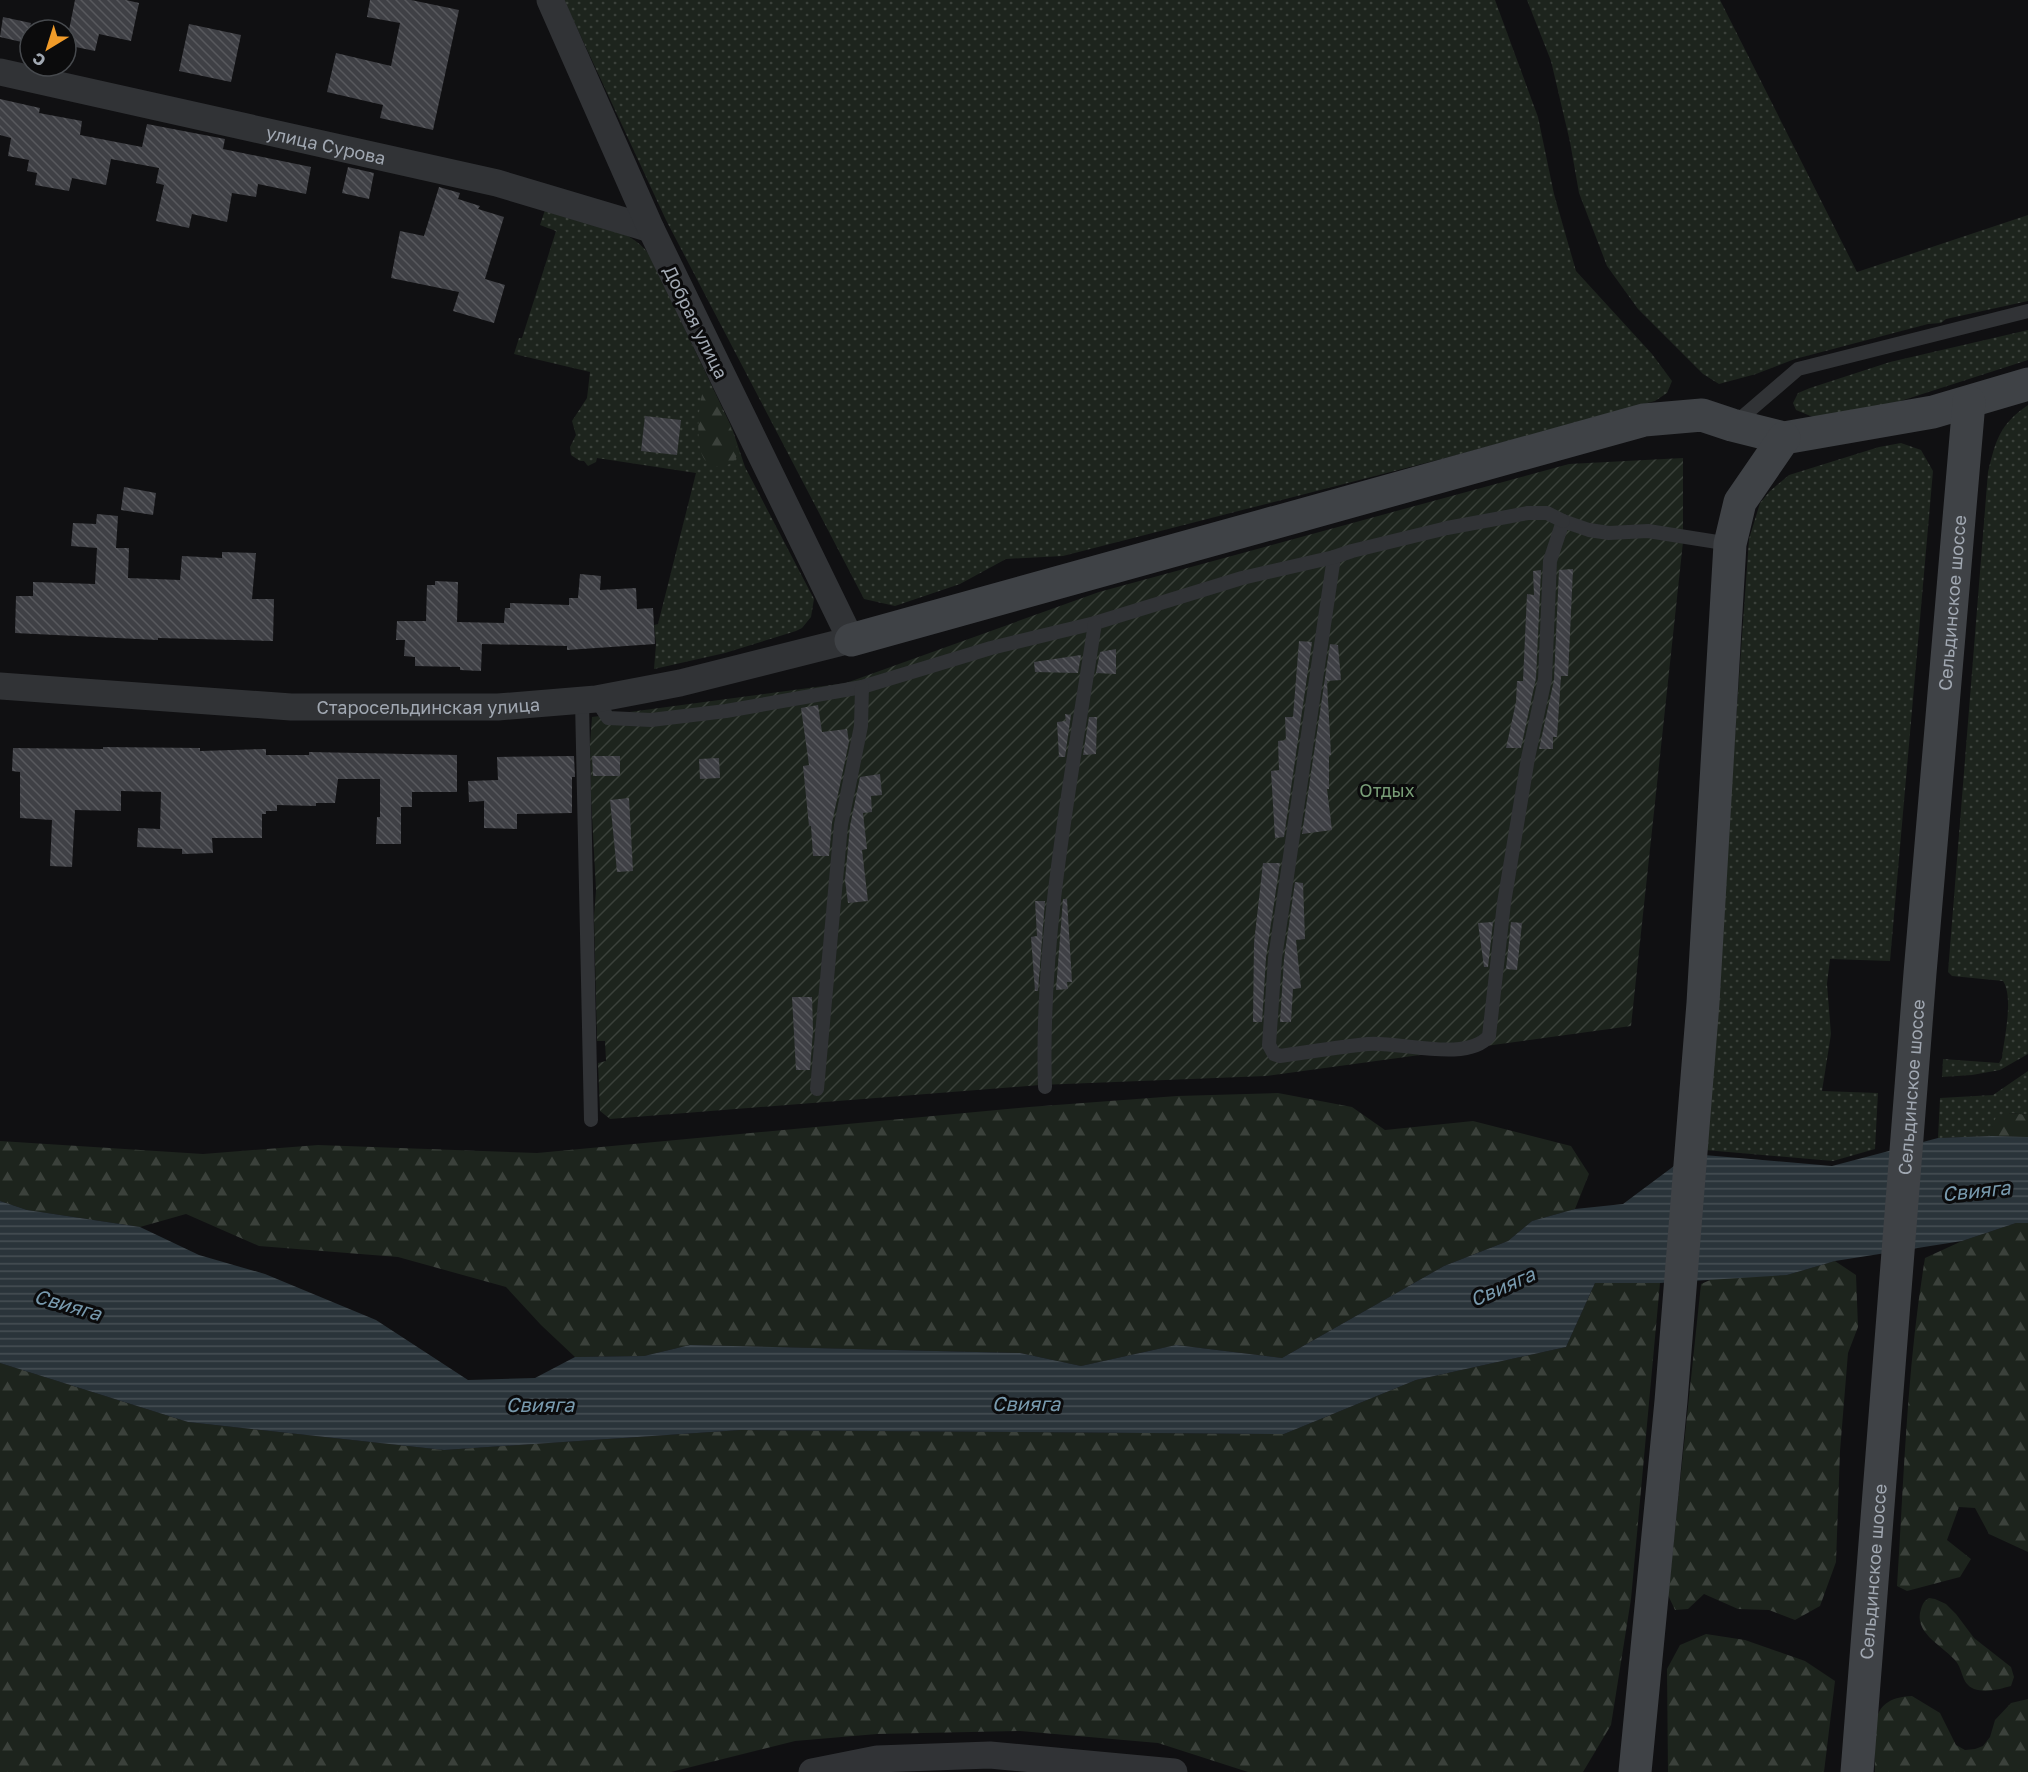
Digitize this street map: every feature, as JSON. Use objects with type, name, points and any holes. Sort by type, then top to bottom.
[{"type":"main road","points":[[850,640],[1644,420],[1702,415],[1784,438],[1933,412],[2028,384]]},
{"type":"main road","name":"Сельдинское шоссе","points":[[1857,1772],[1920,973],[1969,402]]},
{"type":"main road","points":[[1635,1772],[1671,1401],[1703,1003],[1730,544],[1740,502],[1784,438]]},
{"type":"street","name":"Добрая улица","points":[[550,0],[651,229],[850,640]]},
{"type":"street","name":"улица Сурова","points":[[0,72],[497,183],[651,229]]},
{"type":"street","name":"Старосельдинская улица","points":[[0,686],[291,707],[498,707],[589,700],[680,683],[850,640]]},
{"type":"street","points":[[812,1772],[877,1759],[990,1755],[1174,1772]]},
{"type":"lane","points":[[1732,425],[1798,369],[2028,311]]},
{"type":"lane","points":[[589,700],[608,718],[651,720],[726,711],[862,687],[991,648],[1095,623],[1242,578],[1447,528],[1528,513],[1547,513],[1563,521],[1599,531],[1648,531],[1730,544]]},
{"type":"lane","points":[[1334,557],[1275,958],[1269,1045],[1274,1054],[1280,1056],[1370,1044],[1441,1049],[1473,1047],[1484,1042],[1489,1036],[1504,903],[1527,758],[1545,679],[1550,561],[1563,521]]},
{"type":"lane","points":[[1045,1086],[1043,1031],[1057,876],[1095,623]]},
{"type":"lane","points":[[817,1089],[841,825],[861,726],[862,687]]},
{"type":"lane","points":[[589,700],[591,1120]]},
{"type":"green space","points":[[564,0],[1495,0],[1538,117],[1554,194],[1576,271],[1652,354],[1672,381],[1667,393],[1655,401],[1453,456],[1063,556],[1006,559],[960,584],[895,606],[864,599],[666,220]]},
{"type":"green space","points":[[1527,0],[1720,0],[1857,272],[2028,215],[2028,301],[1946,319],[1941,323],[1928,324],[1795,359],[1756,374],[1719,384],[1703,374],[1638,309],[1607,266],[1579,193],[1551,61]]},
{"type":"green space","points":[[546,207],[616,230],[640,245],[649,254],[732,428],[745,467],[814,599],[811,617],[802,628],[725,653],[654,669],[656,644],[654,625],[658,624],[696,473],[597,458],[596,462],[588,466],[584,461],[580,461],[571,455],[570,447],[576,435],[572,421],[587,398],[590,372],[514,354],[519,338],[522,338],[556,231],[540,225]]},
{"type":"green space","points":[[2028,330],[2028,360],[1882,407],[1813,417],[1796,410],[1793,403],[1798,393],[1890,362]]},
{"type":"green space","points":[[708,389],[713,391],[736,444],[737,452],[734,461],[724,466],[714,466],[705,460],[700,446],[698,427],[700,407],[703,391]]},
{"type":"green space","points":[[2028,405],[2028,1054],[2000,1070],[1942,1077],[1943,1059],[1999,1063],[2002,1058],[2006,1029],[2008,997],[2003,981],[1952,976],[1948,972],[1988,472],[2000,434],[2011,419]]},
{"type":"green space","points":[[1901,443],[1921,450],[1933,471],[1890,961],[1830,959],[1827,984],[1831,1034],[1822,1091],[1878,1093],[1875,1149],[1833,1161],[1705,1150],[1749,539],[1760,503],[1789,475],[1879,447]]},
{"type":"green space","name":"Отдых","points":[[1683,458],[1683,542],[1631,1026],[1266,1076],[1040,1085],[610,1119],[600,1111],[598,1063],[606,1061],[605,1041],[597,1041],[594,916],[596,890],[590,744],[592,717],[846,683],[1099,592],[1569,464]]},
{"type":"green space","points":[[2028,1071],[2028,1115],[2010,1113],[1992,1127],[1992,1136],[1938,1138],[1940,1098],[1993,1095]]},
{"type":"green space","points":[[1278,1093],[1352,1107],[1385,1130],[1473,1121],[1571,1146],[1589,1174],[1575,1209],[1532,1221],[1508,1241],[1444,1266],[1282,1358],[1176,1345],[1081,1366],[1020,1353],[690,1345],[644,1356],[575,1357],[506,1287],[398,1257],[259,1246],[186,1214],[140,1227],[27,1210],[0,1201],[0,1141],[203,1154],[318,1145],[537,1153],[1029,1107],[1177,1096]]},
{"type":"green space","points":[[2010,1113],[2028,1115],[2028,1137],[1992,1136],[1992,1127],[1996,1117]]},
{"type":"green space","points":[[2016,1223],[2028,1223],[2028,1552],[1989,1534],[1975,1508],[1959,1507],[1947,1540],[1971,1559],[1960,1577],[1907,1591],[1897,1586],[1910,1381],[1925,1258],[1962,1241]]},
{"type":"green space","points":[[1835,1261],[1856,1275],[1858,1327],[1848,1353],[1840,1451],[1836,1562],[1820,1606],[1795,1620],[1769,1610],[1738,1609],[1704,1594],[1688,1609],[1675,1610],[1668,1595],[1701,1284],[1717,1277],[1787,1275]]},
{"type":"green space","points":[[1595,1283],[1660,1283],[1631,1599],[1611,1725],[1583,1772],[1248,1772],[1158,1743],[1020,1731],[877,1734],[795,1741],[671,1772],[0,1772],[0,1363],[188,1422],[444,1450],[741,1430],[1284,1434],[1416,1380],[1566,1347]]},
{"type":"green space","points":[[1929,1598],[1946,1604],[1974,1638],[2011,1667],[2014,1677],[2011,1686],[1983,1691],[1974,1689],[1966,1683],[1957,1663],[1924,1631],[1921,1625],[1921,1609]]},
{"type":"green space","points":[[1706,1634],[1745,1640],[1805,1661],[1835,1681],[1824,1772],[1668,1772],[1667,1669],[1680,1645]]},
{"type":"green space","points":[[1912,1696],[1940,1713],[1956,1745],[1965,1750],[1983,1746],[1990,1737],[1995,1720],[2011,1703],[2028,1699],[2028,1772],[1875,1772],[1874,1732],[1879,1711],[1897,1698]]},
{"type":"water","name":"Свияга","points":[[2028,1137],[2028,1223],[2016,1223],[1962,1241],[1835,1261],[1787,1275],[1660,1283],[1595,1283],[1566,1347],[1416,1380],[1284,1434],[741,1430],[444,1450],[188,1422],[0,1363],[0,1201],[27,1210],[140,1227],[199,1255],[265,1274],[376,1320],[468,1380],[535,1378],[575,1357],[644,1356],[690,1345],[1020,1353],[1081,1366],[1176,1345],[1282,1358],[1444,1266],[1508,1241],[1532,1221],[1575,1209],[1623,1204],[1674,1166],[1704,1155],[1832,1166],[1938,1138]]},
{"type":"building","points":[[75,0],[126,0],[139,3],[131,41],[99,34],[95,51],[78,47],[78,18],[71,18]]},
{"type":"building","points":[[370,0],[411,0],[459,10],[433,130],[380,118],[383,105],[327,92],[336,53],[391,66],[400,23],[367,17]]},
{"type":"building","points":[[3,17],[18,20],[18,41],[0,37]]},
{"type":"building","points":[[189,24],[241,35],[231,82],[179,71]]},
{"type":"building","points":[[0,99],[40,108],[39,113],[82,121],[80,135],[142,147],[147,124],[225,139],[223,149],[311,167],[306,194],[258,184],[256,197],[232,193],[227,222],[192,214],[189,228],[156,221],[164,185],[156,183],[159,168],[111,159],[106,185],[72,178],[69,191],[35,185],[37,173],[27,171],[29,160],[8,156],[11,138],[0,135]]},
{"type":"building","points":[[348,167],[374,173],[369,199],[342,193]]},
{"type":"building","points":[[439,187],[460,193],[458,199],[480,206],[478,209],[504,217],[485,279],[505,285],[494,323],[453,311],[459,292],[391,278],[400,231],[424,236]]},
{"type":"building","points":[[645,416],[681,420],[677,455],[641,451]]},
{"type":"building","points":[[124,487],[156,493],[153,515],[121,510]]},
{"type":"building","points":[[97,514],[118,516],[116,548],[129,548],[128,578],[180,580],[182,556],[222,558],[222,552],[256,553],[252,599],[274,599],[273,641],[158,638],[158,640],[15,633],[16,596],[33,596],[33,582],[95,584],[97,548],[71,546],[73,523],[96,524]]},
{"type":"building","points":[[1573,569],[1568,676],[1561,676],[1557,737],[1553,737],[1553,749],[1539,749],[1554,680],[1559,570]]},
{"type":"building","points":[[1541,570],[1536,678],[1521,748],[1506,748],[1516,702],[1517,681],[1523,681],[1527,594],[1534,595],[1533,571]]},
{"type":"building","points":[[580,574],[601,576],[600,590],[636,588],[637,609],[653,608],[655,644],[567,650],[567,646],[482,644],[481,671],[460,670],[460,667],[415,666],[415,657],[404,656],[405,640],[396,640],[397,621],[426,621],[427,585],[435,585],[435,581],[458,582],[457,622],[504,623],[505,608],[510,608],[510,603],[569,605],[569,598],[578,598]]},
{"type":"building","points":[[1299,641],[1312,642],[1284,837],[1275,838],[1271,771],[1279,770],[1278,741],[1286,740],[1285,717],[1293,717]]},
{"type":"building","points":[[1330,644],[1338,645],[1341,680],[1327,681],[1331,755],[1329,755],[1329,789],[1327,789],[1332,830],[1302,834]]},
{"type":"building","points":[[1116,649],[1116,674],[1096,673],[1100,652]]},
{"type":"building","points":[[1081,655],[1078,673],[1035,672],[1034,662]]},
{"type":"building","points":[[818,705],[822,732],[847,729],[849,742],[832,823],[829,856],[813,856],[803,766],[809,765],[801,708]]},
{"type":"building","points":[[1065,714],[1071,715],[1065,757],[1059,757],[1057,722],[1066,721]]},
{"type":"building","points":[[1089,717],[1097,717],[1096,754],[1083,755]]},
{"type":"building","points":[[103,747],[200,748],[200,751],[266,749],[266,755],[309,755],[309,752],[457,755],[457,792],[412,792],[412,807],[401,807],[401,844],[376,844],[377,817],[380,817],[380,779],[338,779],[335,803],[316,803],[316,806],[277,805],[277,811],[266,811],[266,814],[262,814],[262,838],[212,838],[213,853],[182,854],[182,849],[137,847],[138,828],[160,829],[161,792],[121,791],[121,811],[75,810],[72,867],[50,866],[52,820],[20,818],[20,772],[12,771],[13,748],[103,749]]},
{"type":"building","points":[[574,756],[572,813],[517,814],[517,829],[484,828],[484,801],[469,802],[468,781],[498,780],[497,757]]},
{"type":"building","points":[[592,756],[620,756],[620,776],[593,776]]},
{"type":"building","points":[[719,758],[720,778],[700,779],[699,759]]},
{"type":"building","points":[[880,774],[882,795],[871,796],[872,812],[863,813],[867,849],[862,850],[868,901],[848,903],[845,880],[850,826],[860,777]]},
{"type":"building","points":[[629,798],[633,871],[617,872],[610,800]]},
{"type":"building","points":[[1263,863],[1280,863],[1266,957],[1262,1022],[1253,1022],[1254,943]]},
{"type":"building","points":[[1295,882],[1303,883],[1305,939],[1296,940],[1301,988],[1293,989],[1291,1022],[1280,1022],[1284,959]]},
{"type":"building","points":[[1063,899],[1067,899],[1072,982],[1067,982],[1068,989],[1056,990]]},
{"type":"building","points":[[1035,901],[1045,901],[1038,991],[1035,991],[1031,937],[1037,936]]},
{"type":"building","points":[[1493,922],[1488,967],[1484,967],[1478,923]]},
{"type":"building","points":[[1511,922],[1522,923],[1517,970],[1506,969]]},
{"type":"building","points":[[792,997],[812,997],[813,1030],[810,1070],[796,1070]]}]
